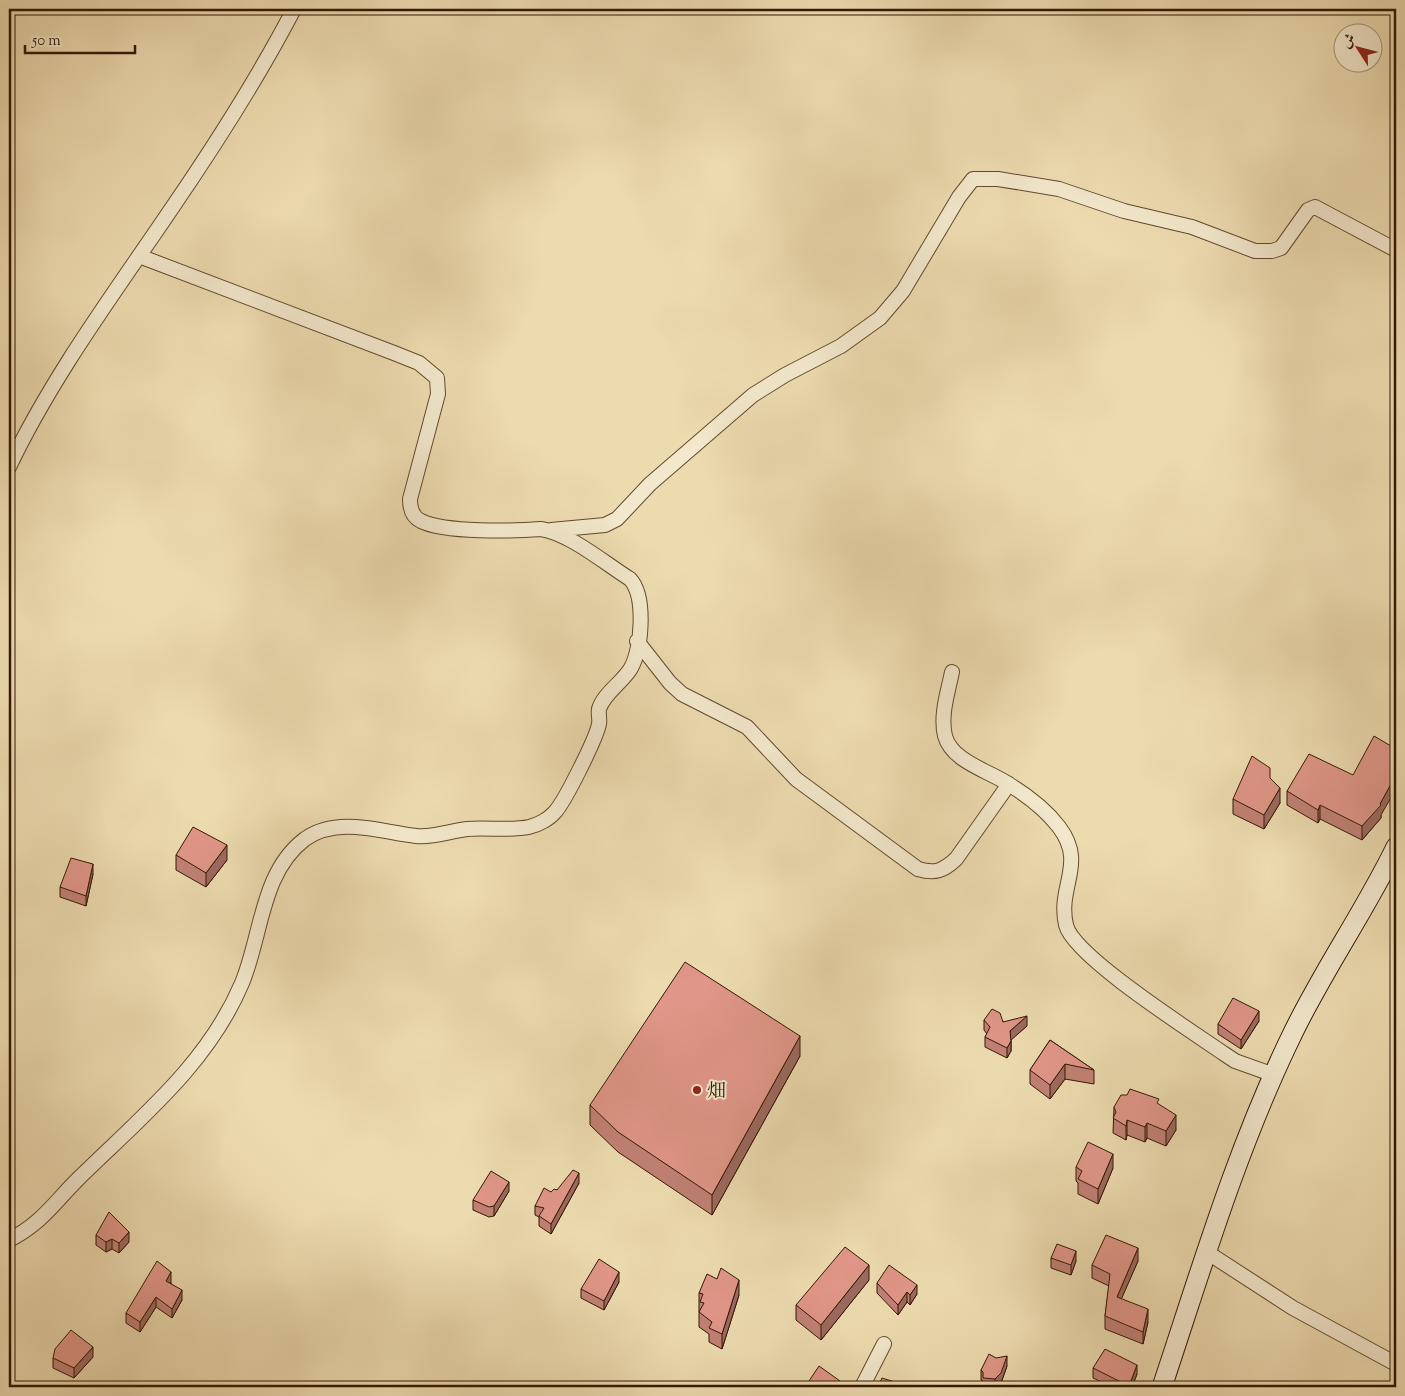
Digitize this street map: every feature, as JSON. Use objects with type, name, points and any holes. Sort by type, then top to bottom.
[{"type":"street","points":[[9,467],[33,419],[61,372],[214,143],[294,9]]},
{"type":"street","points":[[139,256],[394,353],[430,370],[437,378],[438,394],[410,499],[410,507],[414,515],[420,521],[441,526],[550,530],[605,524],[617,520],[650,484],[753,395],[785,375],[842,346],[880,318],[903,291],[959,197],[973,179],[998,179],[1068,191],[1124,211],[1184,224],[1235,244],[1264,252],[1281,248],[1308,210],[1315,207],[1396,250]]},
{"type":"street","points":[[9,1240],[24,1232],[51,1211],[78,1180],[166,1094],[203,1049],[227,1013],[242,982],[274,876],[293,850],[307,838],[329,830],[373,828],[425,836],[466,829],[529,827],[542,822],[555,812],[569,790],[599,725],[600,708],[628,672],[637,653],[640,612],[637,588],[630,580],[550,530]]},
{"type":"street","points":[[638,641],[670,683],[682,694],[743,724],[777,756],[796,779],[918,869],[937,872],[946,868],[956,859],[1009,784]]},
{"type":"street","points":[[952,672],[944,719],[945,735],[949,746],[959,756],[1009,784],[1048,814],[1066,836],[1073,857],[1064,895],[1065,920],[1066,927],[1077,943],[1116,976],[1223,1053],[1235,1061],[1274,1075]]},
{"type":"street","points":[[1162,1387],[1205,1251],[1274,1075],[1316,990],[1396,847]]},
{"type":"street","points":[[1205,1251],[1293,1308],[1396,1364]]},
{"type":"street","points":[[862,1387],[884,1344]]},
{"type":"building","points":[[1374,736],[1396,749],[1396,775],[1381,805],[1362,826],[1320,805],[1318,810],[1287,791],[1309,754],[1353,775]]},
{"type":"building","points":[[1252,756],[1270,768],[1270,778],[1280,788],[1264,815],[1233,799]]},
{"type":"building","points":[[193,827],[227,845],[206,873],[176,855]]},
{"type":"building","points":[[71,858],[93,864],[86,896],[60,887]]},
{"type":"building","name":"畑","points":[[685,962],[800,1036],[712,1195],[618,1132],[590,1105]]},
{"type":"building","points":[[1233,998],[1259,1011],[1241,1040],[1218,1024]]},
{"type":"building","points":[[992,1009],[1000,1013],[1003,1022],[1027,1016],[1010,1031],[1011,1041],[1007,1048],[985,1037],[990,1027],[984,1020]]},
{"type":"building","points":[[1050,1040],[1094,1070],[1065,1064],[1050,1085],[1030,1070]]},
{"type":"building","points":[[1130,1089],[1159,1099],[1157,1103],[1176,1115],[1166,1131],[1147,1123],[1145,1127],[1127,1120],[1126,1126],[1113,1118],[1116,1112],[1114,1107],[1121,1095],[1127,1095]]},
{"type":"building","points":[[1088,1142],[1113,1154],[1098,1189],[1078,1179],[1082,1171],[1076,1167]]},
{"type":"building","points":[[573,1170],[579,1173],[551,1224],[539,1216],[544,1208],[535,1206],[544,1188],[551,1192],[554,1189],[557,1190]]},
{"type":"building","points":[[491,1171],[509,1182],[494,1206],[489,1207],[473,1200]]},
{"type":"building","points":[[109,1212],[129,1232],[119,1243],[112,1239],[106,1242],[96,1235]]},
{"type":"building","points":[[1106,1235],[1138,1248],[1117,1297],[1148,1309],[1143,1332],[1105,1316],[1110,1274],[1092,1265]]},
{"type":"building","points":[[1057,1244],[1076,1251],[1071,1265],[1051,1258]]},
{"type":"building","points":[[845,1247],[869,1265],[821,1325],[796,1305]]},
{"type":"building","points":[[599,1259],[619,1272],[604,1301],[581,1289]]},
{"type":"building","points":[[157,1261],[171,1272],[166,1281],[182,1290],[172,1309],[156,1297],[140,1322],[126,1313]]},
{"type":"building","points":[[889,1265],[917,1285],[910,1295],[907,1292],[898,1305],[877,1283]]},
{"type":"building","points":[[721,1268],[739,1280],[722,1334],[709,1328],[712,1322],[699,1312],[704,1303],[700,1302],[703,1294],[699,1293],[707,1274],[717,1279]]},
{"type":"building","points":[[71,1330],[93,1347],[74,1368],[53,1358],[55,1349]]},
{"type":"building","points":[[1105,1349],[1137,1365],[1129,1386],[1093,1368]]},
{"type":"building","points":[[989,1354],[996,1358],[1007,1356],[1001,1373],[995,1379],[983,1378],[981,1370]]},
{"type":"building","points":[[819,1366],[840,1381],[836,1387],[805,1387]]},
{"type":"building","points":[[882,1378],[911,1387],[878,1387]]},
{"type":"place","name":"畑","points":[[697,1090]]}]
